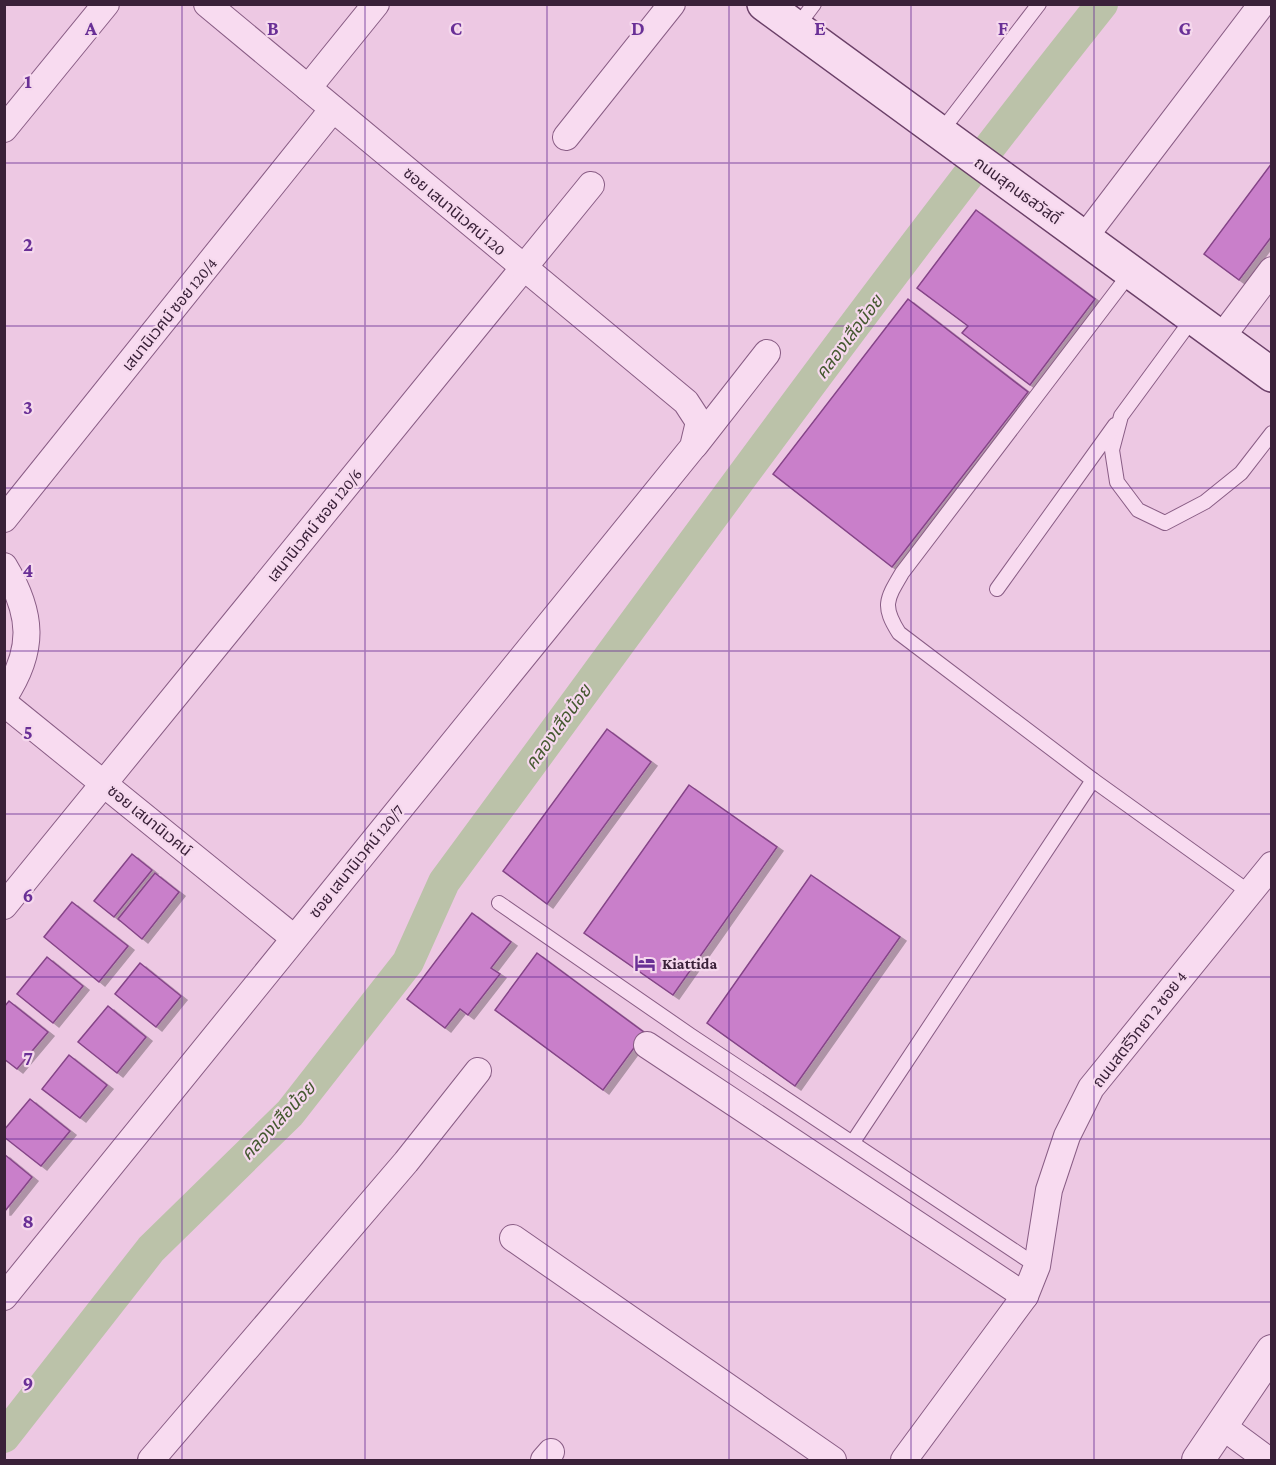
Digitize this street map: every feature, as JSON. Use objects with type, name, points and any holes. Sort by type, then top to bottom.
[{"type":"main road","name":"ถนนสุคนธสวัสดิ์","points":[[764,4],[805,16],[950,140],[1272,375]]},
{"type":"street","points":[[4,129],[106,4]]},
{"type":"street","name":"ซอย เสนานิเวศน์ 120","points":[[207,4],[686,402],[699,422]]},
{"type":"street","points":[[308,88],[376,4]]},
{"type":"street","points":[[566,137],[672,4]]},
{"type":"street","points":[[1084,238],[1262,4]]},
{"type":"street","name":"เสนานิเวศน์ ซอย 120/4","points":[[4,519],[333,109]]},
{"type":"street","name":"เสนานิเวศน์ ซอย 120/6","points":[[4,906],[591,185]]},
{"type":"street","points":[[1221,338],[1272,270]]},
{"type":"street","points":[[693,447],[767,353]]},
{"type":"street","name":"ซอย เสนานิเวศน์ 120/7","points":[[4,1296],[693,447],[699,422]]},
{"type":"street","points":[[4,566],[19,591],[27,619],[26,649],[18,677],[4,697]]},
{"type":"street","name":"ซอย เสนานิเวศน์","points":[[4,703],[294,938]]},
{"type":"street","name":"ถนนสตรีวิทยา 2 ซอย 4","points":[[904,1461],[1025,1296],[1037,1266],[1049,1190],[1067,1136],[1091,1088],[1272,865]]},
{"type":"street","points":[[647,1045],[1025,1296]]},
{"type":"street","points":[[151,1461],[406,1162],[478,1071]]},
{"type":"street","points":[[513,1238],[833,1461]]},
{"type":"street","points":[[1198,1461],[1272,1351]]},
{"type":"street","points":[[1222,1426],[1268,1461]]},
{"type":"lane","points":[[950,140],[1039,4]]},
{"type":"lane","points":[[1131,272],[902,573],[889,594],[887,614],[899,633],[1093,780],[1249,892]]},
{"type":"lane","points":[[997,589],[1193,318]]},
{"type":"lane","points":[[1121,416],[1112,450],[1117,482],[1138,510],[1165,523],[1205,502],[1241,473],[1272,434]]},
{"type":"lane","points":[[853,1142],[1093,780]]},
{"type":"lane","points":[[499,903],[690,1035],[1037,1266]]},
{"type":"building","points":[[1272,163],[1272,236],[1239,280],[1204,254]]},
{"type":"building","points":[[976,210],[1095,299],[1030,385],[962,333],[968,326],[917,288]]},
{"type":"building","points":[[908,299],[1028,392],[892,567],[773,474]]},
{"type":"building","points":[[607,729],[651,762],[547,904],[503,871]]},
{"type":"building","points":[[689,785],[777,847],[673,995],[584,933]]},
{"type":"building","points":[[132,854],[152,870],[114,917],[94,901]]},
{"type":"building","points":[[155,873],[179,892],[142,939],[118,919]]},
{"type":"building","points":[[811,875],[900,937],[795,1086],[707,1023]]},
{"type":"building","points":[[72,902],[128,946],[99,982],[44,937]]},
{"type":"building","points":[[472,913],[511,942],[491,968],[500,974],[468,1015],[460,1009],[445,1028],[407,999]]},
{"type":"building","points":[[537,953],[645,1033],[603,1090],[495,1010]]},
{"type":"building","points":[[47,957],[83,986],[53,1023],[17,994]]},
{"type":"building","points":[[140,963],[181,996],[156,1027],[115,994]]},
{"type":"building","points":[[9,1001],[48,1032],[17,1069],[4,1059],[4,1007]]},
{"type":"building","points":[[108,1006],[146,1037],[117,1073],[78,1042]]},
{"type":"building","points":[[69,1055],[107,1085],[80,1118],[42,1089]]},
{"type":"building","points":[[30,1099],[70,1131],[41,1166],[4,1137],[4,1130]]},
{"type":"building","points":[[4,1154],[32,1177],[5,1211],[4,1211]]},
{"type":"waterway","name":"คลองเสือน้อย","points":[[4,1437],[151,1249],[290,1113],[408,962],[444,882],[851,330],[1102,4]]},
{"type":"place","name":"Kiattida","points":[[645,963]]}]
